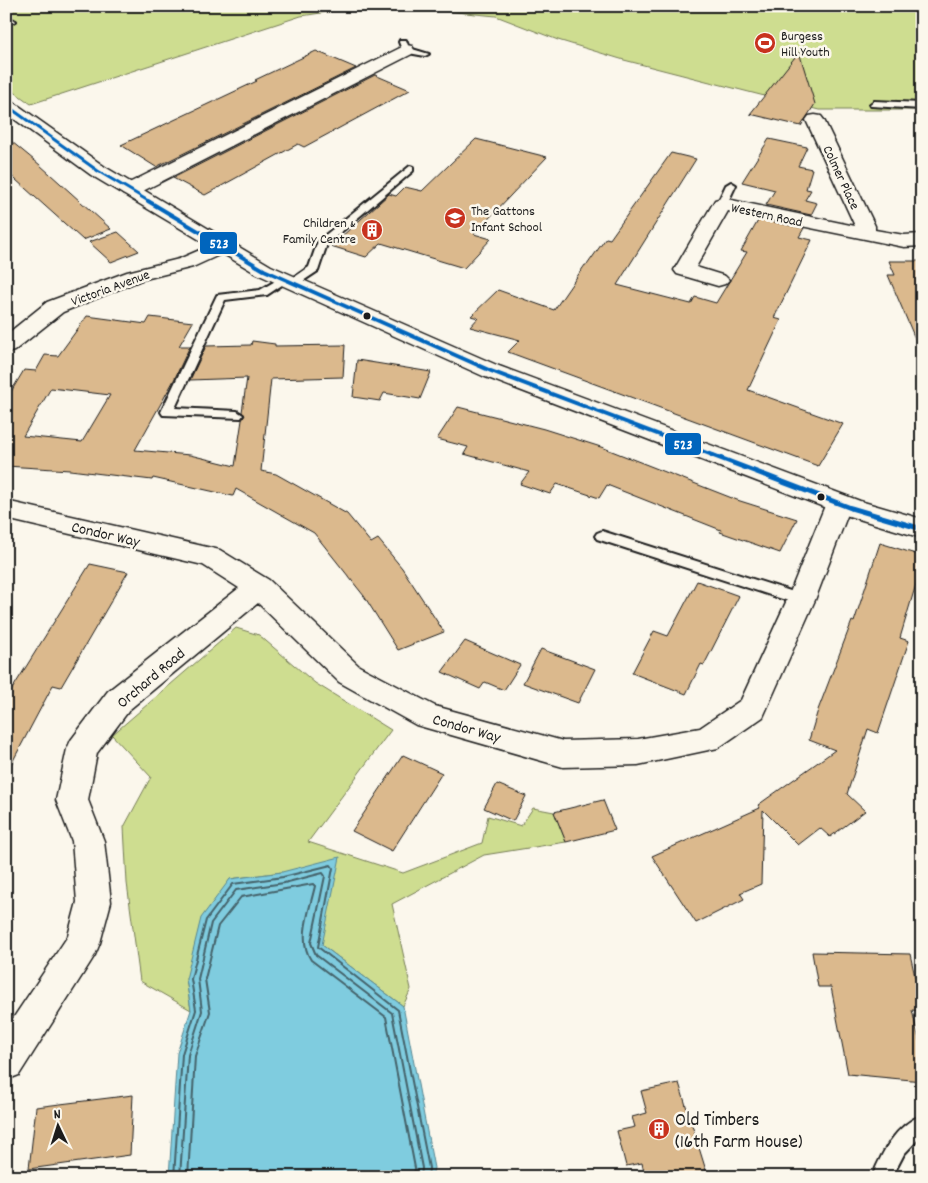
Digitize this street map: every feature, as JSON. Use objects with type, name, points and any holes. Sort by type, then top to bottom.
[{"type":"street","points":[[130,190],[405,46]]},
{"type":"street","points":[[6,105],[77,157],[223,246],[288,281],[415,339],[491,371],[839,503],[922,529]]},
{"type":"street","name":"Colmer Place","points":[[815,120],[865,226],[864,234]]},
{"type":"street","name":"Western Road","points":[[718,280],[684,270],[722,204],[864,234],[904,241],[922,240]]},
{"type":"street","name":"Victoria Avenue","points":[[6,346],[55,308],[134,276],[186,263],[223,246]]},
{"type":"street","name":"Condor Way","points":[[6,510],[211,557],[259,587],[349,674],[427,716],[563,754],[638,752],[707,739],[752,708],[801,600],[839,503]]},
{"type":"street","name":"Orchard Road","points":[[9,1051],[83,943],[94,902],[88,841],[72,800],[82,749],[119,700],[259,587]]},
{"type":"lane","points":[[405,46],[425,54]]},
{"type":"lane","points":[[874,104],[922,106]]},
{"type":"lane","points":[[236,415],[167,412],[221,297],[263,293],[314,269],[322,242],[410,168]]},
{"type":"lane","points":[[722,204],[731,185]]},
{"type":"lane","points":[[602,536],[801,600]]},
{"type":"lane","points":[[882,1177],[892,1155],[910,1132],[922,1124]]},
{"type":"green space","points":[[6,6],[922,6],[922,110],[819,110],[624,60],[558,40],[496,16],[425,9],[354,8],[301,16],[31,104],[6,86]]},
{"type":"green space","points":[[236,628],[259,635],[315,683],[391,730],[308,842],[403,873],[482,843],[488,816],[521,826],[533,808],[554,812],[566,842],[484,855],[392,904],[411,989],[403,1006],[322,945],[282,872],[230,879],[186,979],[191,1010],[140,981],[127,883],[124,827],[151,777],[112,735]]},
{"type":"water","points":[[340,857],[322,945],[403,1006],[434,1168],[432,1177],[169,1177],[177,1053],[191,1010],[186,979],[201,918],[230,879],[282,872]]},
{"type":"building","points":[[316,51],[356,68],[156,167],[121,145],[257,81],[255,80]]},
{"type":"building","points":[[799,52],[815,104],[801,126],[750,114]]},
{"type":"building","points":[[375,75],[410,90],[304,147],[298,144],[205,195],[173,178]]},
{"type":"building","points":[[6,137],[111,229],[83,240],[6,171]]},
{"type":"building","points":[[476,139],[547,157],[474,234],[491,239],[464,268],[381,243],[366,257],[331,246],[389,194],[396,196],[405,187],[422,191]]},
{"type":"building","points":[[769,139],[807,147],[798,166],[812,169],[806,189],[811,190],[805,200],[817,203],[811,215],[766,205],[775,190],[742,182]]},
{"type":"building","points":[[671,153],[696,159],[617,285],[691,304],[695,297],[716,303],[747,252],[741,251],[759,219],[804,228],[799,237],[812,240],[774,318],[781,320],[748,390],[843,424],[818,466],[508,352],[520,340],[470,327],[478,318],[471,316],[498,290],[554,310],[606,238],[610,239]]},
{"type":"building","points":[[118,232],[139,251],[111,262],[89,242]]},
{"type":"building","points":[[889,261],[922,261],[922,355],[888,275],[895,275]]},
{"type":"building","points":[[87,316],[146,324],[150,317],[193,322],[179,346],[190,346],[174,380],[135,450],[190,455],[235,466],[242,420],[245,415],[242,412],[247,378],[190,380],[206,346],[251,345],[252,341],[275,344],[275,346],[345,345],[343,377],[271,379],[261,471],[276,474],[347,514],[371,543],[378,539],[402,568],[444,632],[398,650],[364,596],[314,533],[236,489],[233,496],[153,478],[152,480],[70,470],[6,466],[6,400],[24,370],[36,371],[45,355],[58,356]],"holes":[[[51,388],[110,395],[82,442],[23,436]]]},
{"type":"building","points":[[357,360],[431,372],[420,399],[384,393],[380,401],[353,397]]},
{"type":"building","points":[[458,407],[544,429],[604,448],[737,500],[797,519],[780,553],[720,532],[721,530],[607,485],[599,498],[557,484],[550,494],[520,484],[529,472],[464,454],[468,447],[437,439]]},
{"type":"building","points":[[880,543],[922,556],[922,564],[900,638],[909,641],[878,733],[868,729],[847,794],[865,811],[830,837],[820,828],[798,845],[763,810],[761,884],[740,893],[744,899],[696,923],[652,856],[760,808],[758,805],[835,750],[809,740],[818,710],[852,621],[854,622]]},
{"type":"building","points":[[90,564],[128,572],[61,687],[53,685],[6,774],[6,699]]},
{"type":"building","points":[[697,581],[739,596],[704,665],[701,664],[686,694],[632,673],[654,631],[668,636]]},
{"type":"building","points":[[465,641],[520,665],[504,690],[485,682],[480,689],[442,672]]},
{"type":"building","points":[[541,649],[595,669],[578,703],[523,683]]},
{"type":"building","points":[[403,755],[442,773],[392,851],[352,831]]},
{"type":"building","points":[[497,784],[526,796],[513,821],[484,808]]},
{"type":"building","points":[[603,800],[615,830],[566,842],[554,812]]},
{"type":"building","points":[[812,952],[910,954],[922,1008],[922,1011],[912,1010],[922,1053],[922,1081],[848,1074],[831,987],[818,987]]},
{"type":"building","name":"Old Timbers (16th Farm House)","points":[[679,1083],[708,1177],[645,1177],[642,1163],[626,1166],[617,1131],[635,1127],[632,1117],[647,1113],[641,1091]]},
{"type":"building","points":[[133,1095],[130,1155],[29,1169],[36,1107]]},
{"type":"transit line","name":"523","points":[[6,105],[98,171],[264,270],[491,371],[851,508],[922,529]]},
{"type":"place","name":"Burgess Hill Youth","points":[[765,43]]},
{"type":"place","name":"The Gattons Infant School","points":[[455,218]]},
{"type":"place","name":"Children & Family Centre","points":[[372,230]]},
{"type":"place","name":"Old Timbers (16th Farm House)","points":[[659,1129]]}]
